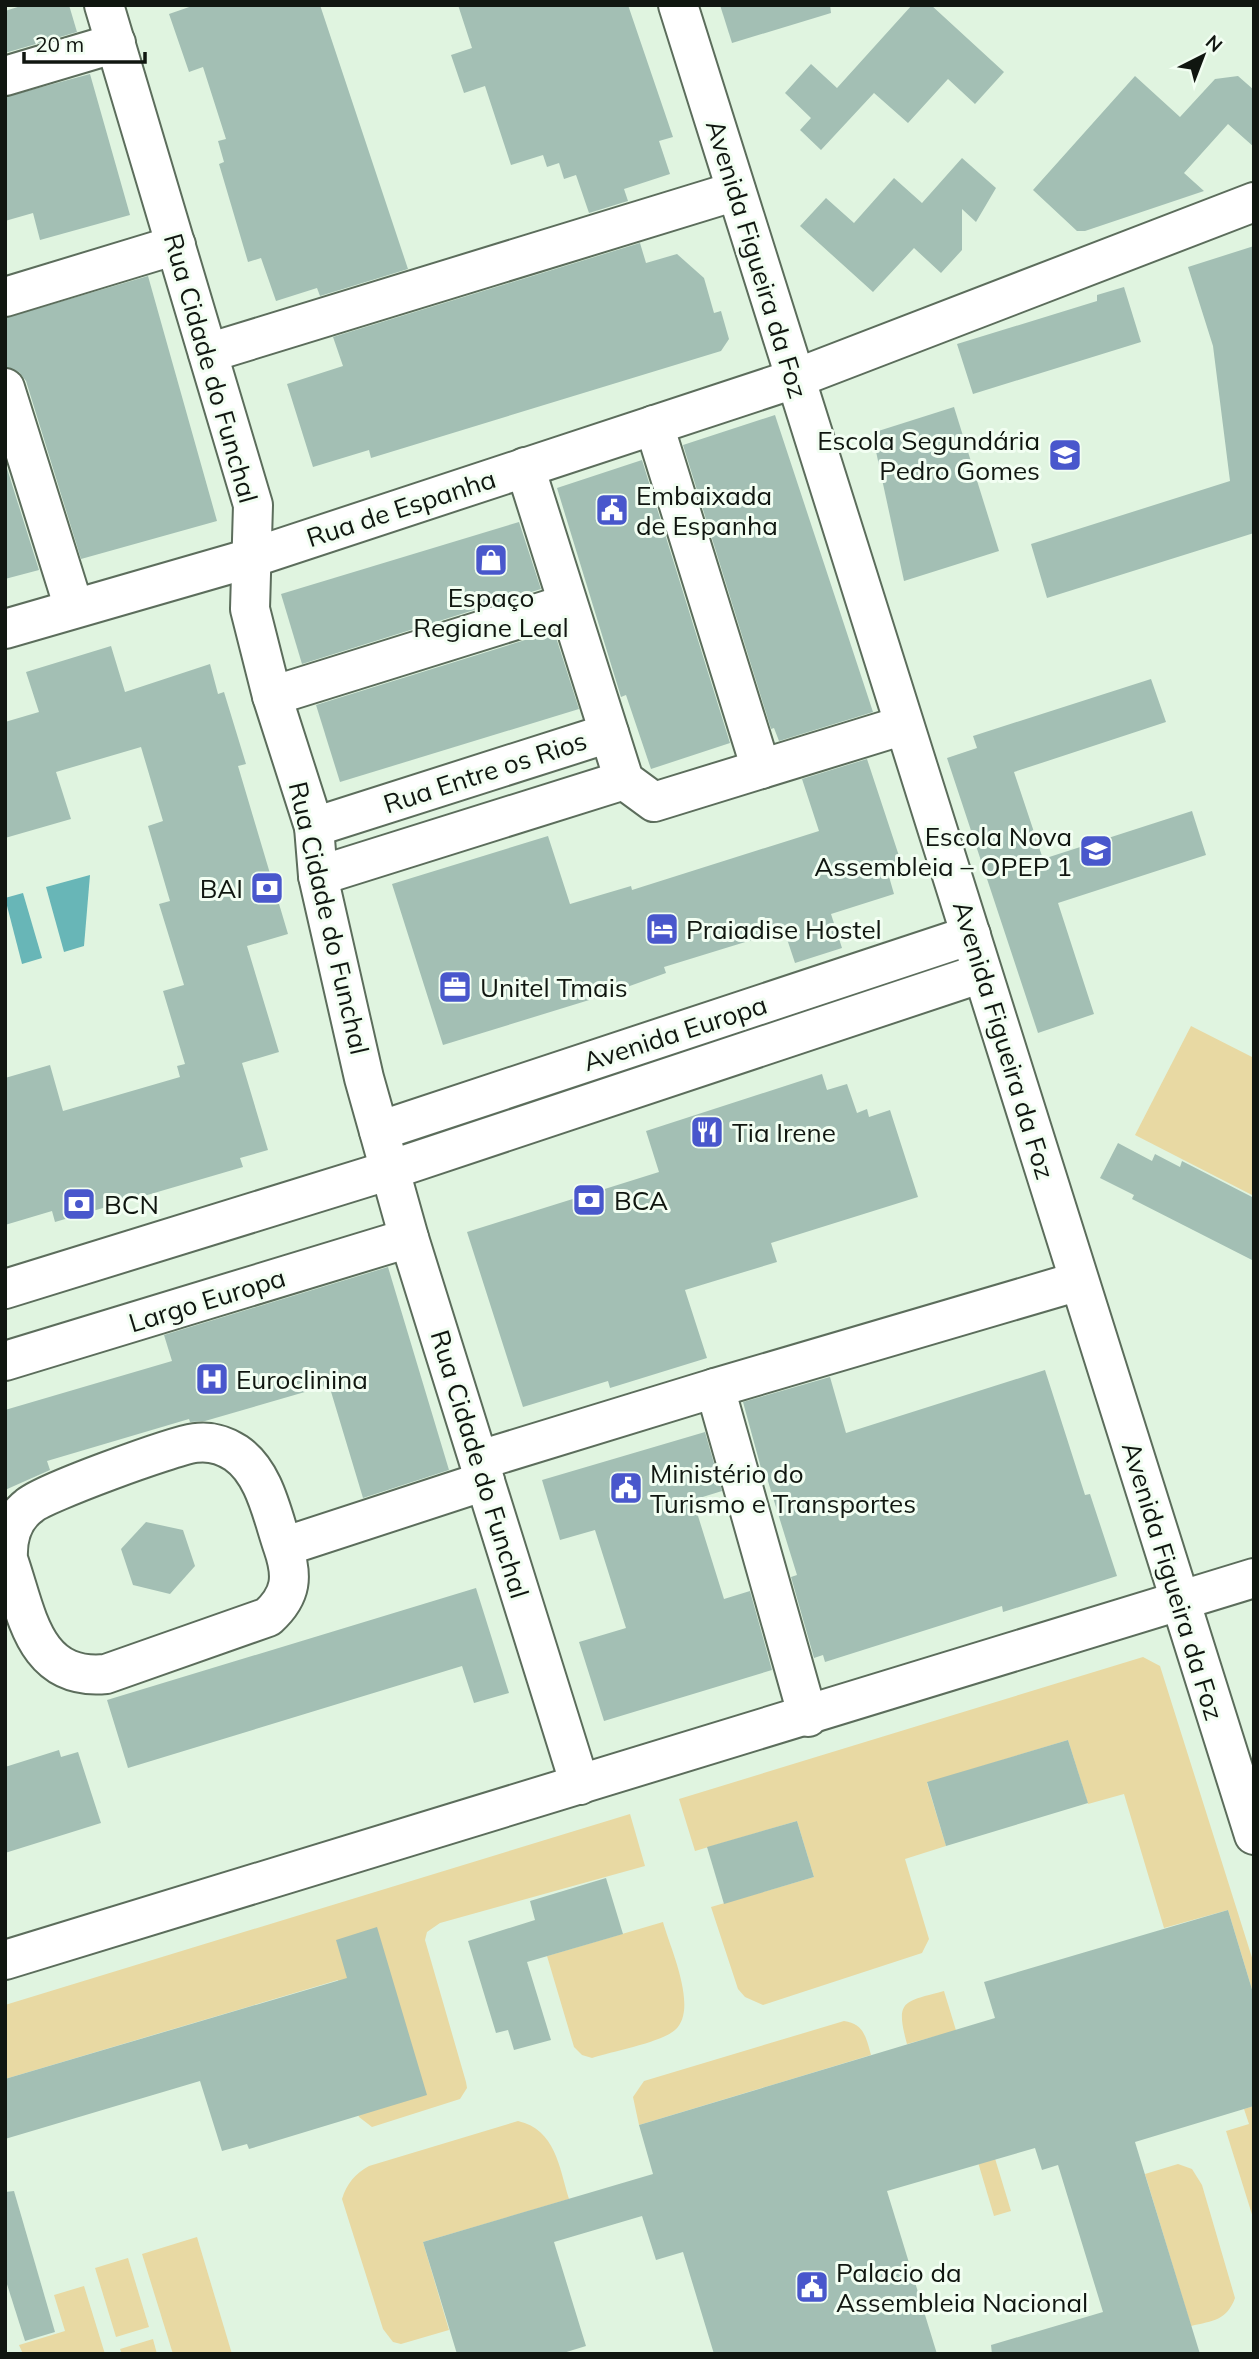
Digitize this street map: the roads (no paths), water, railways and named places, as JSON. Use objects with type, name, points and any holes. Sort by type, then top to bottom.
[{"type":"street","name":"Avenida Figueira da Foz","points":[[678,5],[1254,1835]]},
{"type":"street","points":[[5,76],[111,16]]},
{"type":"street","name":"Rua Cidade do Funchal","points":[[111,16],[254,505],[250,609],[272,696],[314,827],[318,876],[379,1131],[409,1238],[580,1785]]},
{"type":"street","points":[[208,353],[736,191]]},
{"type":"street","name":"Rua de Espanha","points":[[5,629],[251,558],[794,379],[1254,202]]},
{"type":"street","points":[[5,297],[176,245]]},
{"type":"street","points":[[5,388],[74,608]]},
{"type":"street","points":[[654,425],[761,769]]},
{"type":"street","points":[[525,467],[609,733]]},
{"type":"street","points":[[272,696],[567,604]]},
{"type":"street","points":[[624,780],[654,802],[904,725]]},
{"type":"street","name":"Rua Entre os Rios","points":[[314,827],[609,733],[624,780],[318,876]]},
{"type":"street","name":"Avenida Europa","points":[[379,1131],[971,935]]},
{"type":"street","name":"Avenida Europa","points":[[390,1170],[982,973]]},
{"type":"street","points":[[5,1289],[390,1170]]},
{"type":"street","name":"Largo Europa","points":[[5,1361],[409,1238]]},
{"type":"street","points":[[283,1547],[482,1471],[715,1388],[1079,1281]]},
{"type":"street","points":[[715,1388],[808,1717]]},
{"type":"street","points":[[206,1443],[233,1451],[248,1463],[258,1476],[283,1547],[292,1571],[290,1583],[286,1596],[268,1617],[106,1674],[89,1675],[61,1667],[38,1645],[8,1559],[8,1546],[17,1518],[39,1499],[192,1444],[206,1443]]},
{"type":"street","points":[[5,1960],[808,1717],[1254,1578]]},
{"type":"water","points":[[90,875],[84,946],[64,952],[46,887]]},
{"type":"water","points":[[23,893],[42,958],[22,964],[5,898]]},
{"type":"place","name":"Escola Segundária Pedro Gomes","points":[[1065,455]]},
{"type":"place","name":"Embaixada de Espanha","points":[[612,510]]},
{"type":"place","name":"Espaço Regiane Leal","points":[[491,560]]},
{"type":"place","name":"Escola Nova Assembleia – OPEP 1","points":[[1096,851]]},
{"type":"place","name":"BAI","points":[[267,888]]},
{"type":"place","name":"Praiadise Hostel","points":[[662,929]]},
{"type":"place","name":"Unitel Tmais","points":[[455,987]]},
{"type":"place","name":"Tia Irene","points":[[707,1132]]},
{"type":"place","name":"BCA","points":[[589,1200]]},
{"type":"place","name":"BCN","points":[[79,1204]]},
{"type":"place","name":"Euroclinina","points":[[212,1379]]},
{"type":"place","name":"Ministério do Turismo e Transportes","points":[[626,1488]]},
{"type":"place","name":"Palacio da Assembleia Nacional","points":[[812,2287]]}]
